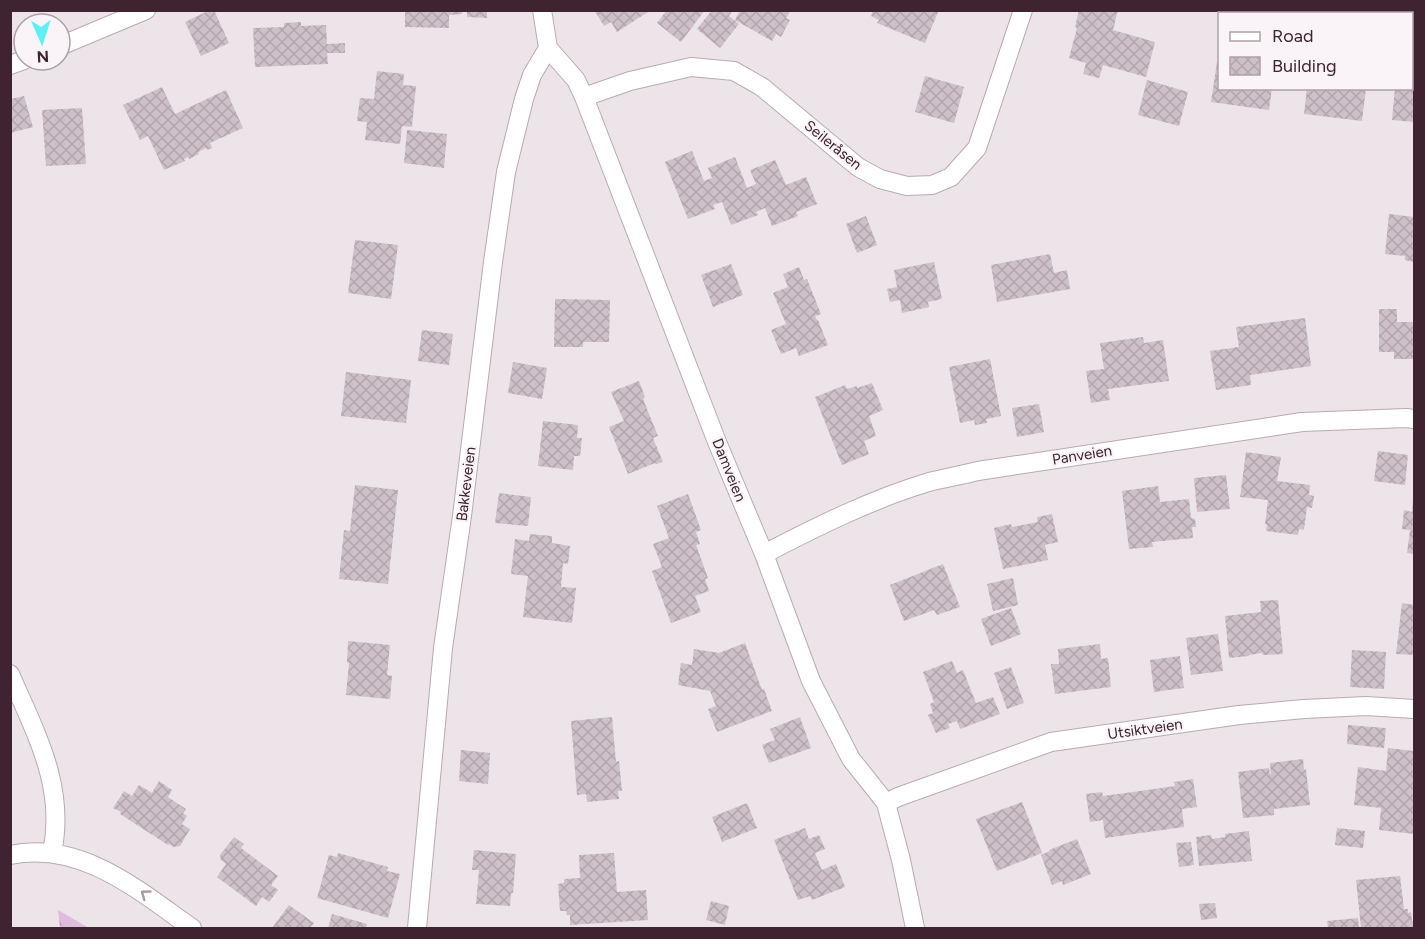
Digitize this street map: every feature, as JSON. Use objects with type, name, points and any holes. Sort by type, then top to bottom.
[{"type":"street","points":[[72,41],[146,10]]},
{"type":"street","points":[[542,10],[548,48]]},
{"type":"street","name":"Seileråsen","points":[[584,97],[630,81],[691,67],[734,70],[762,87],[858,167],[880,179],[907,186],[932,185],[951,177],[977,148],[1023,10]]},
{"type":"street","name":"Damveien","points":[[548,48],[576,80],[584,97],[717,442],[764,554],[811,681],[850,759],[886,803],[915,928]]},
{"type":"street","name":"Bakkeveien","points":[[417,928],[443,648],[506,171],[532,75],[548,48]]},
{"type":"street","name":"Panveien","points":[[764,554],[819,525],[894,494],[929,482],[978,471],[1302,422],[1343,419],[1414,419]]},
{"type":"street","points":[[10,674],[51,775],[57,817],[52,853]]},
{"type":"street","name":"Utsiktveien","points":[[886,803],[898,796],[1051,742],[1304,709],[1366,706],[1414,709]]},
{"type":"street","points":[[10,855],[52,853],[90,863],[129,883],[192,928]]},
{"type":"green space","points":[[58,910],[89,928],[60,928]]},
{"type":"building","points":[[214,10],[229,43],[201,56],[185,22]]},
{"type":"building","points":[[405,10],[462,10],[462,14],[449,15],[449,28],[405,27]]},
{"type":"building","points":[[467,10],[487,10],[487,18],[467,17]]},
{"type":"building","points":[[594,10],[651,10],[617,32],[611,22],[604,26]]},
{"type":"building","points":[[667,10],[705,10],[681,42],[657,23]]},
{"type":"building","points":[[712,10],[733,10],[729,16],[739,24],[720,48],[697,29]]},
{"type":"building","points":[[740,10],[791,10],[786,18],[790,20],[781,37],[776,34],[772,41],[735,20]]},
{"type":"building","points":[[873,10],[939,10],[925,43],[877,23],[879,20],[871,16]]},
{"type":"building","points":[[1079,10],[1118,10],[1113,30],[1155,42],[1146,77],[1103,65],[1099,78],[1083,74],[1086,63],[1069,58]]},
{"type":"building","points":[[301,22],[301,26],[326,25],[327,44],[345,43],[345,53],[327,53],[328,64],[255,67],[253,28],[284,27],[284,23]]},
{"type":"building","points":[[1217,62],[1218,90],[1272,90],[1269,110],[1211,102]]},
{"type":"building","points":[[377,71],[404,74],[403,85],[416,86],[412,127],[402,126],[400,144],[365,140],[367,122],[357,121],[360,98],[374,99]]},
{"type":"building","points":[[925,76],[964,87],[954,123],[915,112]]},
{"type":"building","points":[[1414,79],[1414,122],[1392,120],[1395,90],[1413,90]]},
{"type":"building","points":[[1147,80],[1188,92],[1179,126],[1138,115]]},
{"type":"building","points":[[162,87],[175,114],[226,90],[243,128],[210,143],[212,148],[207,150],[206,148],[198,152],[199,154],[189,159],[188,157],[184,159],[185,161],[164,170],[148,136],[140,140],[123,105]]},
{"type":"building","points":[[1307,90],[1366,90],[1362,121],[1304,114]]},
{"type":"building","points":[[24,96],[33,127],[10,133],[10,99]]},
{"type":"building","points":[[82,108],[86,164],[46,166],[42,110]]},
{"type":"building","points":[[407,130],[447,134],[444,168],[404,163]]},
{"type":"building","points":[[692,151],[704,181],[712,178],[708,168],[735,157],[747,188],[756,184],[750,170],[775,160],[786,185],[806,177],[817,204],[796,212],[798,216],[772,226],[765,208],[756,212],[758,215],[731,225],[722,202],[713,205],[715,209],[688,219],[665,162]]},
{"type":"building","points":[[1389,214],[1414,217],[1414,262],[1405,260],[1405,256],[1385,254]]},
{"type":"building","points":[[866,216],[877,245],[857,253],[846,224]]},
{"type":"building","points":[[355,240],[398,245],[391,299],[348,293]]},
{"type":"building","points":[[1050,254],[1054,273],[1067,270],[1070,289],[997,302],[991,265]]},
{"type":"building","points":[[934,262],[942,299],[928,302],[929,307],[902,313],[900,300],[890,302],[887,289],[897,287],[894,270]]},
{"type":"building","points":[[731,264],[743,295],[713,307],[701,275]]},
{"type":"building","points":[[799,267],[804,280],[807,279],[821,314],[815,316],[828,345],[799,356],[796,348],[781,354],[771,330],[786,324],[773,293],[788,287],[783,274]]},
{"type":"building","points":[[555,299],[610,300],[609,342],[583,342],[583,347],[554,347]]},
{"type":"building","points":[[1379,309],[1397,309],[1397,322],[1414,322],[1414,359],[1394,359],[1394,352],[1379,352]]},
{"type":"building","points":[[1305,318],[1311,366],[1250,375],[1251,385],[1216,390],[1210,351],[1239,347],[1236,327]]},
{"type":"building","points":[[422,330],[453,334],[449,365],[418,361]]},
{"type":"building","points":[[1143,337],[1144,343],[1163,340],[1169,381],[1108,389],[1110,400],[1091,403],[1086,371],[1104,369],[1100,343]]},
{"type":"building","points":[[990,359],[1001,416],[986,419],[987,423],[975,425],[974,420],[960,423],[949,367]]},
{"type":"building","points":[[513,362],[547,368],[542,399],[508,393]]},
{"type":"building","points":[[346,372],[411,380],[406,423],[341,416]]},
{"type":"building","points":[[639,381],[645,397],[643,399],[658,436],[653,438],[663,462],[628,474],[609,427],[624,421],[611,392]]},
{"type":"building","points":[[872,383],[883,410],[869,416],[876,436],[864,441],[869,454],[842,465],[815,397],[845,385],[847,389]]},
{"type":"building","points":[[1039,404],[1044,432],[1017,437],[1012,408]]},
{"type":"building","points":[[543,421],[578,425],[577,438],[582,438],[580,456],[574,456],[573,470],[538,466]]},
{"type":"building","points":[[1378,451],[1408,455],[1405,485],[1374,481]]},
{"type":"building","points":[[1246,452],[1281,457],[1277,481],[1310,485],[1309,495],[1314,496],[1312,508],[1307,507],[1304,530],[1299,529],[1298,535],[1266,531],[1268,500],[1240,497]]},
{"type":"building","points":[[1226,475],[1230,509],[1197,512],[1194,478]]},
{"type":"building","points":[[355,485],[398,490],[388,584],[339,579],[344,530],[350,531]]},
{"type":"building","points":[[1158,486],[1160,502],[1189,499],[1191,518],[1195,519],[1196,527],[1192,527],[1193,538],[1152,542],[1153,547],[1129,549],[1122,491]]},
{"type":"building","points":[[499,493],[531,497],[528,526],[495,523]]},
{"type":"building","points":[[688,494],[701,530],[696,532],[700,544],[696,545],[708,578],[705,579],[709,591],[695,596],[701,612],[671,623],[652,571],[662,567],[653,544],[669,538],[657,506]]},
{"type":"building","points":[[1413,499],[1414,554],[1407,553],[1410,530],[1402,529],[1404,510],[1412,512]]},
{"type":"building","points":[[1052,514],[1058,542],[1045,545],[1048,560],[1003,569],[994,528],[1038,522],[1037,517]]},
{"type":"building","points":[[530,534],[552,536],[552,543],[570,546],[568,564],[563,563],[561,587],[576,588],[572,623],[523,617],[528,576],[511,574],[515,539],[529,541]]},
{"type":"building","points":[[943,564],[960,607],[937,615],[934,610],[904,621],[890,585]]},
{"type":"building","points":[[1013,578],[1018,605],[993,611],[987,584]]},
{"type":"building","points":[[1278,600],[1283,654],[1263,655],[1262,653],[1229,658],[1225,616],[1261,612],[1260,601]]},
{"type":"building","points":[[1402,603],[1414,605],[1414,655],[1396,654]]},
{"type":"building","points":[[1011,608],[1021,634],[991,646],[981,619]]},
{"type":"building","points":[[1218,634],[1223,671],[1191,675],[1186,638]]},
{"type":"building","points":[[348,641],[390,645],[387,675],[392,676],[390,699],[346,695],[349,663],[347,662]]},
{"type":"building","points":[[745,643],[772,711],[717,732],[708,709],[716,706],[710,691],[678,685],[681,663],[692,665],[694,649],[719,653]]},
{"type":"building","points":[[1100,644],[1101,659],[1108,658],[1111,687],[1055,694],[1051,664],[1059,664],[1058,649]]},
{"type":"building","points":[[1352,650],[1386,652],[1384,689],[1350,687]]},
{"type":"building","points":[[1180,656],[1184,688],[1154,692],[1150,660]]},
{"type":"building","points":[[952,661],[957,673],[963,670],[976,703],[993,697],[1000,714],[960,729],[957,721],[948,724],[950,728],[936,733],[928,715],[933,713],[930,704],[934,702],[923,672]]},
{"type":"building","points":[[1011,667],[1024,703],[1007,709],[994,673]]},
{"type":"building","points":[[612,717],[616,762],[619,761],[622,791],[618,791],[619,799],[587,802],[586,794],[577,795],[571,721]]},
{"type":"building","points":[[800,717],[811,748],[769,763],[762,745],[775,740],[770,729]]},
{"type":"building","points":[[1348,725],[1386,728],[1384,748],[1347,744]]},
{"type":"building","points":[[1388,748],[1414,751],[1414,834],[1379,830],[1381,808],[1354,805],[1358,767],[1386,771]]},
{"type":"building","points":[[461,750],[490,753],[488,784],[459,781]]},
{"type":"building","points":[[1303,759],[1310,805],[1274,809],[1274,815],[1243,818],[1238,772],[1269,768],[1271,774],[1270,763]]},
{"type":"building","points":[[1193,779],[1197,807],[1182,809],[1184,827],[1105,838],[1103,820],[1090,822],[1086,794],[1102,792],[1103,796],[1140,791],[1175,786],[1174,782]]},
{"type":"building","points":[[159,781],[172,790],[168,797],[186,809],[183,813],[187,816],[182,824],[190,829],[180,846],[168,845],[113,808],[124,791],[132,796],[139,785],[152,793]]},
{"type":"building","points":[[1022,802],[1042,853],[997,871],[976,819]]},
{"type":"building","points":[[747,803],[757,828],[722,842],[712,817]]},
{"type":"building","points":[[805,828],[809,839],[819,835],[825,849],[815,853],[822,870],[836,864],[845,887],[812,900],[810,896],[798,900],[774,840]]},
{"type":"building","points":[[1337,828],[1365,831],[1363,848],[1335,845]]},
{"type":"building","points":[[1249,831],[1252,861],[1199,866],[1196,837],[1211,835],[1212,839],[1225,837],[1225,834]]},
{"type":"building","points":[[234,837],[244,844],[241,848],[278,876],[271,885],[278,890],[269,902],[262,897],[256,906],[217,877],[226,864],[221,860],[220,855]]},
{"type":"building","points":[[1077,839],[1091,874],[1063,885],[1062,881],[1052,885],[1041,855]]},
{"type":"building","points":[[1191,842],[1194,865],[1179,867],[1176,843]]},
{"type":"building","points":[[474,850],[516,854],[510,906],[476,904],[479,870],[472,870]]},
{"type":"building","points":[[338,853],[388,867],[387,871],[400,874],[388,918],[317,898],[329,855],[337,857]]},
{"type":"building","points":[[614,853],[617,892],[646,890],[648,920],[570,925],[570,915],[567,915],[566,911],[560,911],[558,884],[564,883],[564,879],[580,878],[579,855]]},
{"type":"building","points":[[1400,876],[1404,909],[1408,909],[1408,913],[1411,912],[1414,928],[1361,928],[1356,880]]},
{"type":"building","points":[[711,901],[729,906],[725,925],[706,920]]},
{"type":"building","points":[[1215,903],[1217,918],[1201,920],[1199,904]]},
{"type":"building","points":[[289,905],[314,923],[310,928],[272,928]]},
{"type":"building","points":[[332,914],[367,924],[366,928],[328,928]]},
{"type":"building","points":[[1358,918],[1359,928],[1328,928],[1327,921]]}]
